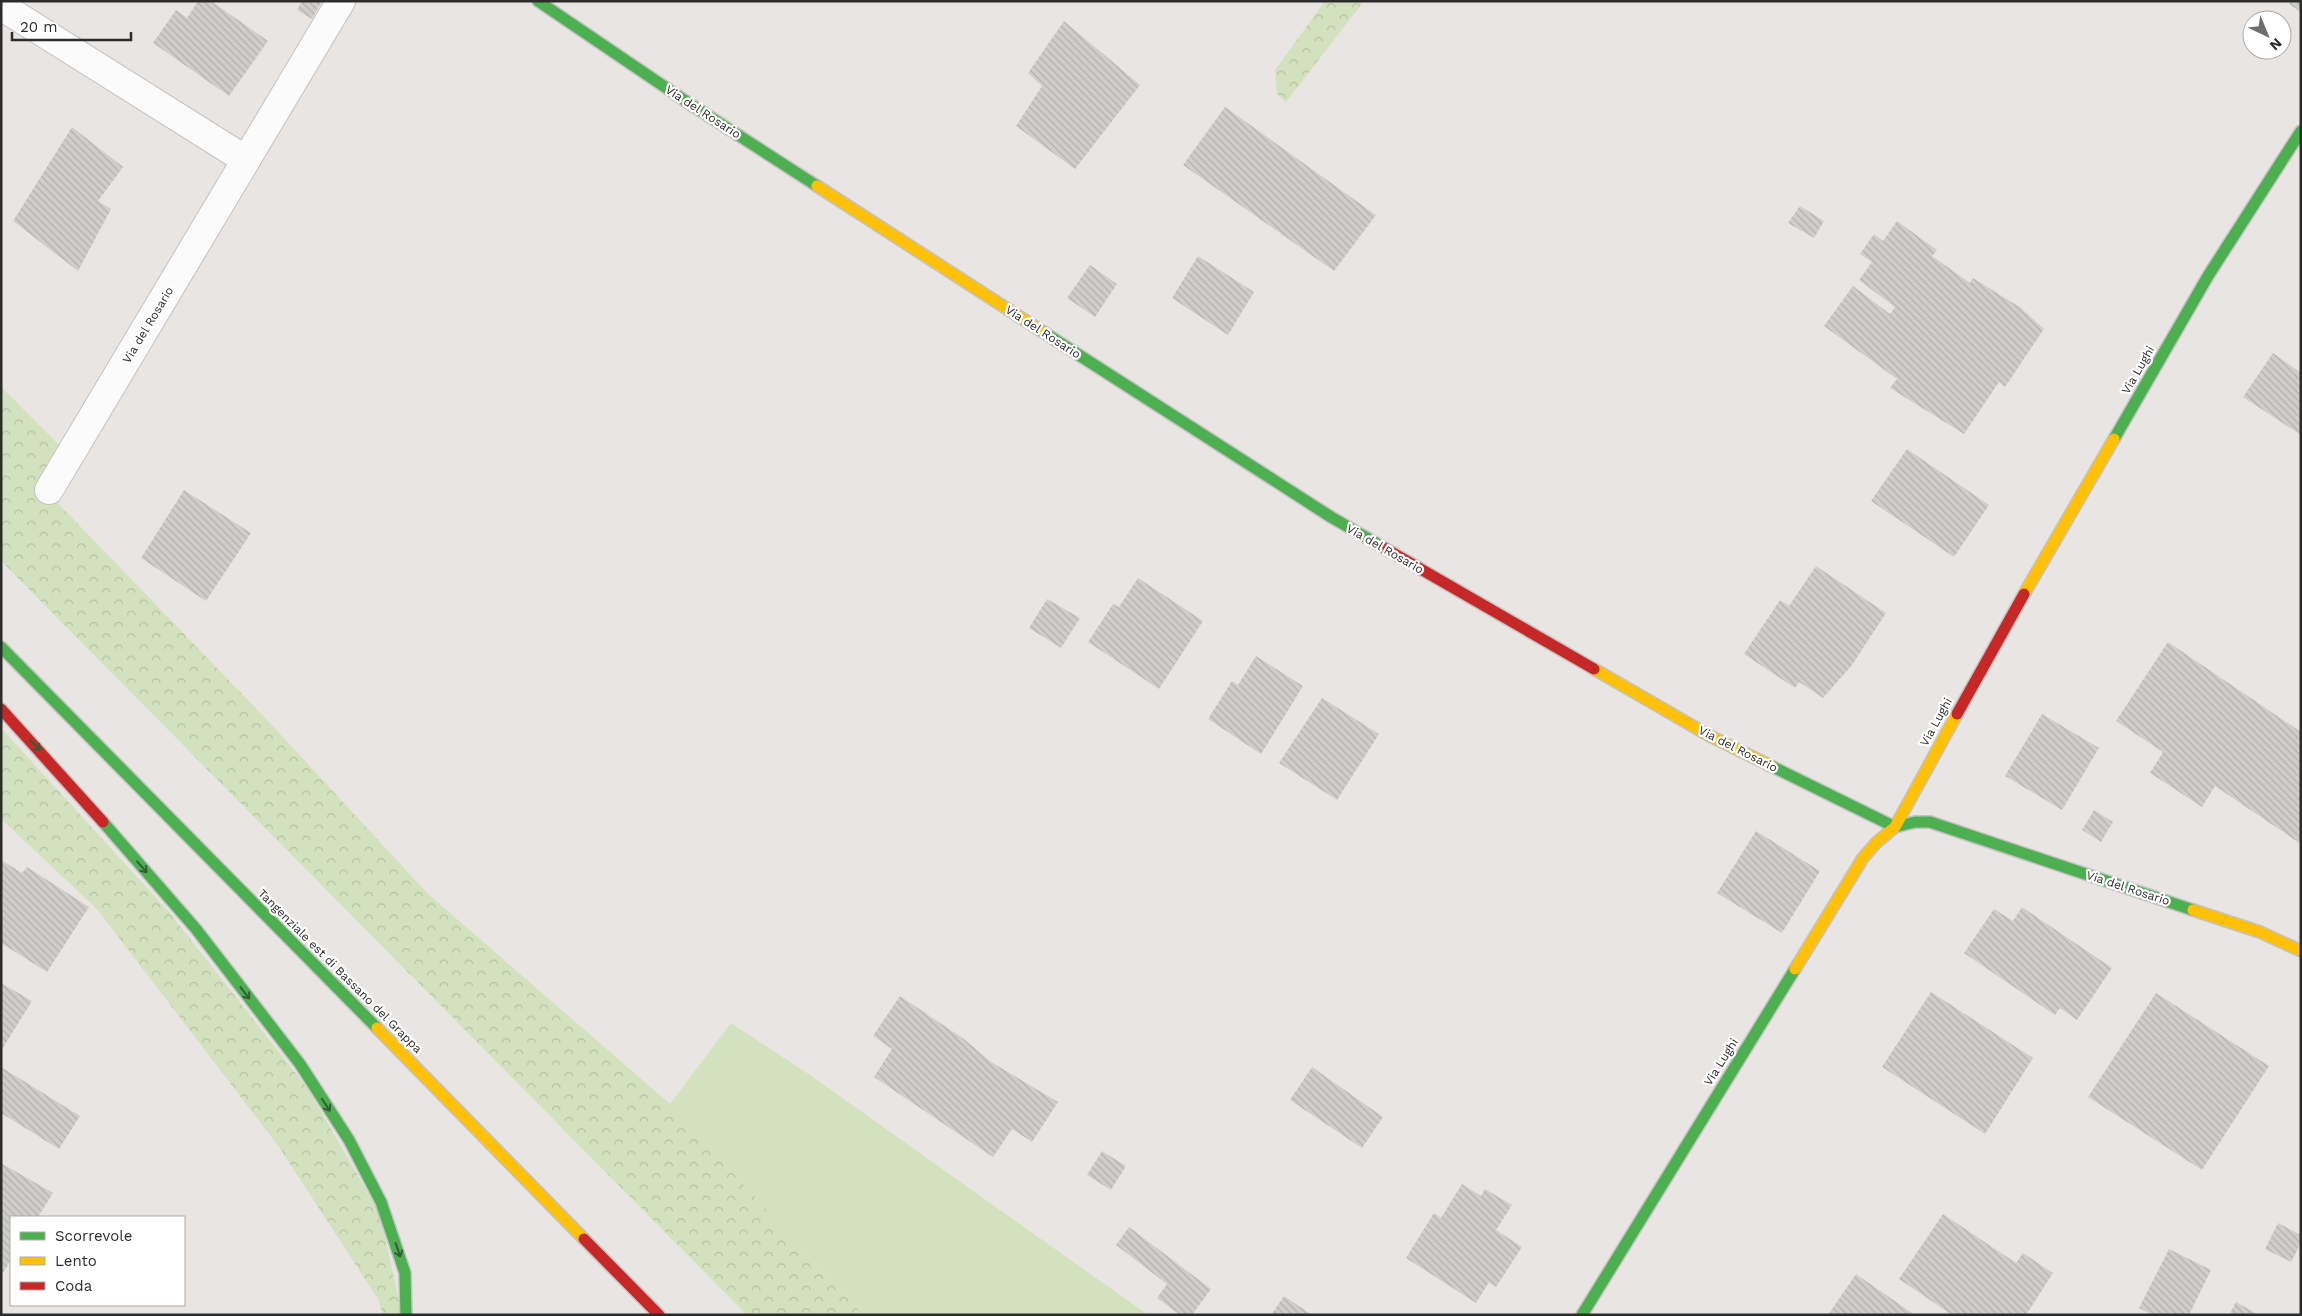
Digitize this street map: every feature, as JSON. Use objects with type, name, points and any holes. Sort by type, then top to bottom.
[{"type":"main road","name":"Via del Rosario","points":[[538,1],[690,104],[1330,517],[1710,736],[1895,827],[1914,822],[1930,822],[2260,932],[2301,951]]},
{"type":"main road","name":"Via Lughi","points":[[1582,1315],[1863,858],[1876,843],[1895,827],[2006,625],[2208,276],[2301,131]]},
{"type":"main road","name":"Tangenziale est di Bassano del Grappa","points":[[1,648],[659,1315]]},
{"type":"main road","points":[[1,710],[64,776],[196,929],[300,1064],[349,1140],[381,1202],[405,1273],[406,1315]]},
{"type":"street","name":"Via del Rosario","points":[[49,490],[341,1]]},
{"type":"street","points":[[1,6],[246,160]]},
{"type":"green space","points":[[1325,1],[1364,1],[1286,102],[1277,94],[1275,70]]},
{"type":"green space","points":[[1,387],[71,457],[48,493],[269,722],[428,894],[670,1104],[863,1315],[747,1315],[1,561]]},
{"type":"green space","points":[[1,728],[169,912],[308,1089],[380,1214],[402,1315],[383,1315],[378,1299],[279,1147],[97,909],[1,819]]},
{"type":"green space","points":[[731,1023],[807,1073],[1148,1315],[863,1315],[670,1104]]},
{"type":"building","points":[[198,1],[211,1],[268,41],[229,96],[153,43],[176,10],[187,18]]},
{"type":"building","points":[[302,1],[322,1],[312,19],[297,10]]},
{"type":"building","points":[[2291,1],[2301,1],[2301,12],[2289,4]]},
{"type":"building","points":[[1064,21],[1140,85],[1075,169],[1016,126],[1042,86],[1028,73]]},
{"type":"building","points":[[1225,107],[1376,215],[1334,271],[1183,165]]},
{"type":"building","points":[[72,127],[123,167],[98,201],[111,209],[78,271],[13,221]]},
{"type":"building","points":[[1800,206],[1824,221],[1814,238],[1788,223]]},
{"type":"building","points":[[1897,221],[1937,250],[1932,256],[1970,283],[1973,278],[2021,308],[2044,329],[2005,387],[1999,382],[1964,434],[1890,388],[1897,379],[1824,326],[1853,286],[1890,314],[1895,307],[1859,280],[1872,262],[1860,254],[1874,234],[1883,241]]},
{"type":"building","points":[[1198,256],[1254,292],[1228,335],[1172,298]]},
{"type":"building","points":[[1090,265],[1117,284],[1095,317],[1067,298]]},
{"type":"building","points":[[2273,353],[2301,373],[2301,435],[2243,397]]},
{"type":"building","points":[[1907,449],[1989,505],[1954,557],[1871,501]]},
{"type":"building","points":[[184,490],[251,533],[206,601],[141,558]]},
{"type":"building","points":[[1816,566],[1886,613],[1852,665],[1823,698],[1799,682],[1795,688],[1744,654],[1780,600],[1789,606]]},
{"type":"building","points":[[1138,578],[1203,621],[1159,689],[1088,642],[1113,604],[1119,607]]},
{"type":"building","points":[[1047,599],[1080,618],[1061,648],[1029,628]]},
{"type":"building","points":[[2168,642],[2301,732],[2301,844],[2215,786],[2202,807],[2150,773],[2163,752],[2116,721]]},
{"type":"building","points":[[1256,656],[1303,686],[1261,754],[1208,719],[1232,681],[1238,685]]},
{"type":"building","points":[[1322,698],[1379,734],[1337,800],[1279,763]]},
{"type":"building","points":[[2042,714],[2099,748],[2062,810],[2005,776]]},
{"type":"building","points":[[2094,810],[2113,822],[2101,842],[2082,830]]},
{"type":"building","points":[[1756,831],[1820,871],[1782,933],[1717,893]]},
{"type":"building","points":[[1,860],[22,873],[27,867],[89,907],[47,972],[1,943]]},
{"type":"building","points":[[2022,907],[2112,968],[2077,1020],[2060,1008],[2055,1015],[1964,953],[1994,909],[2013,921]]},
{"type":"building","points":[[1,983],[32,1001],[1,1051]]},
{"type":"building","points":[[1931,992],[2033,1058],[1985,1134],[1882,1067]]},
{"type":"building","points":[[2156,993],[2269,1066],[2202,1170],[2088,1097]]},
{"type":"building","points":[[900,996],[964,1039],[991,1062],[1058,1102],[1032,1142],[1012,1129],[993,1157],[874,1077],[892,1049],[873,1036]]},
{"type":"building","points":[[1,1067],[80,1116],[59,1149],[1,1113]]},
{"type":"building","points":[[1312,1067],[1383,1117],[1362,1148],[1290,1100]]},
{"type":"building","points":[[1102,1151],[1126,1166],[1111,1190],[1087,1175]]},
{"type":"building","points":[[1,1163],[53,1193],[39,1216],[10,1216],[10,1262],[1,1276]]},
{"type":"building","points":[[1462,1184],[1481,1196],[1485,1189],[1512,1205],[1496,1230],[1522,1247],[1496,1287],[1489,1282],[1476,1303],[1406,1258],[1434,1213],[1441,1218]]},
{"type":"building","points":[[1943,1214],[2016,1263],[2023,1253],[2053,1273],[2026,1315],[1952,1315],[1899,1279]]},
{"type":"building","points":[[2278,1223],[2301,1235],[2301,1243],[2291,1262],[2265,1249]]},
{"type":"building","points":[[1129,1227],[1211,1289],[1192,1315],[1180,1315],[1157,1298],[1167,1284],[1116,1245]]},
{"type":"building","points":[[2169,1249],[2211,1270],[2189,1315],[2152,1315],[2139,1308]]},
{"type":"building","points":[[1856,1274],[1915,1315],[1828,1315]]},
{"type":"building","points":[[1284,1296],[1312,1315],[1271,1315]]},
{"type":"building","points":[[2236,1302],[2259,1315],[2229,1315]]},
{"type":"traffic: fast","points":[[538,1],[690,104],[817,186]]},
{"type":"traffic: fast","points":[[2114,439],[2208,276],[2301,131]]},
{"type":"traffic: fast","points":[[1040,330],[1331,517],[1386,549]]},
{"type":"traffic: fast","points":[[1,647],[377,1028]]},
{"type":"traffic: fast","points":[[1771,766],[1895,827],[1915,822],[1930,822],[2193,910]]},
{"type":"traffic: fast","points":[[103,822],[196,929],[300,1064],[349,1140],[381,1202],[405,1273],[406,1315]]},
{"type":"traffic: fast","points":[[1582,1315],[1795,969]]},
{"type":"traffic: slow","points":[[817,186],[1040,330]]},
{"type":"traffic: slow","points":[[2024,594],[2114,439]]},
{"type":"traffic: slow","points":[[1594,669],[1710,736],[1771,766]]},
{"type":"traffic: slow","points":[[1795,969],[1863,858],[1876,843],[1895,827],[1957,714]]},
{"type":"traffic: slow","points":[[2193,910],[2260,932],[2301,951]]},
{"type":"traffic: slow","points":[[377,1028],[584,1239]]},
{"type":"traffic: jam","points":[[1386,549],[1594,669]]},
{"type":"traffic: jam","points":[[1957,714],[2024,594]]},
{"type":"traffic: jam","points":[[1,709],[103,822]]},
{"type":"traffic: jam","points":[[584,1239],[659,1315]]}]
